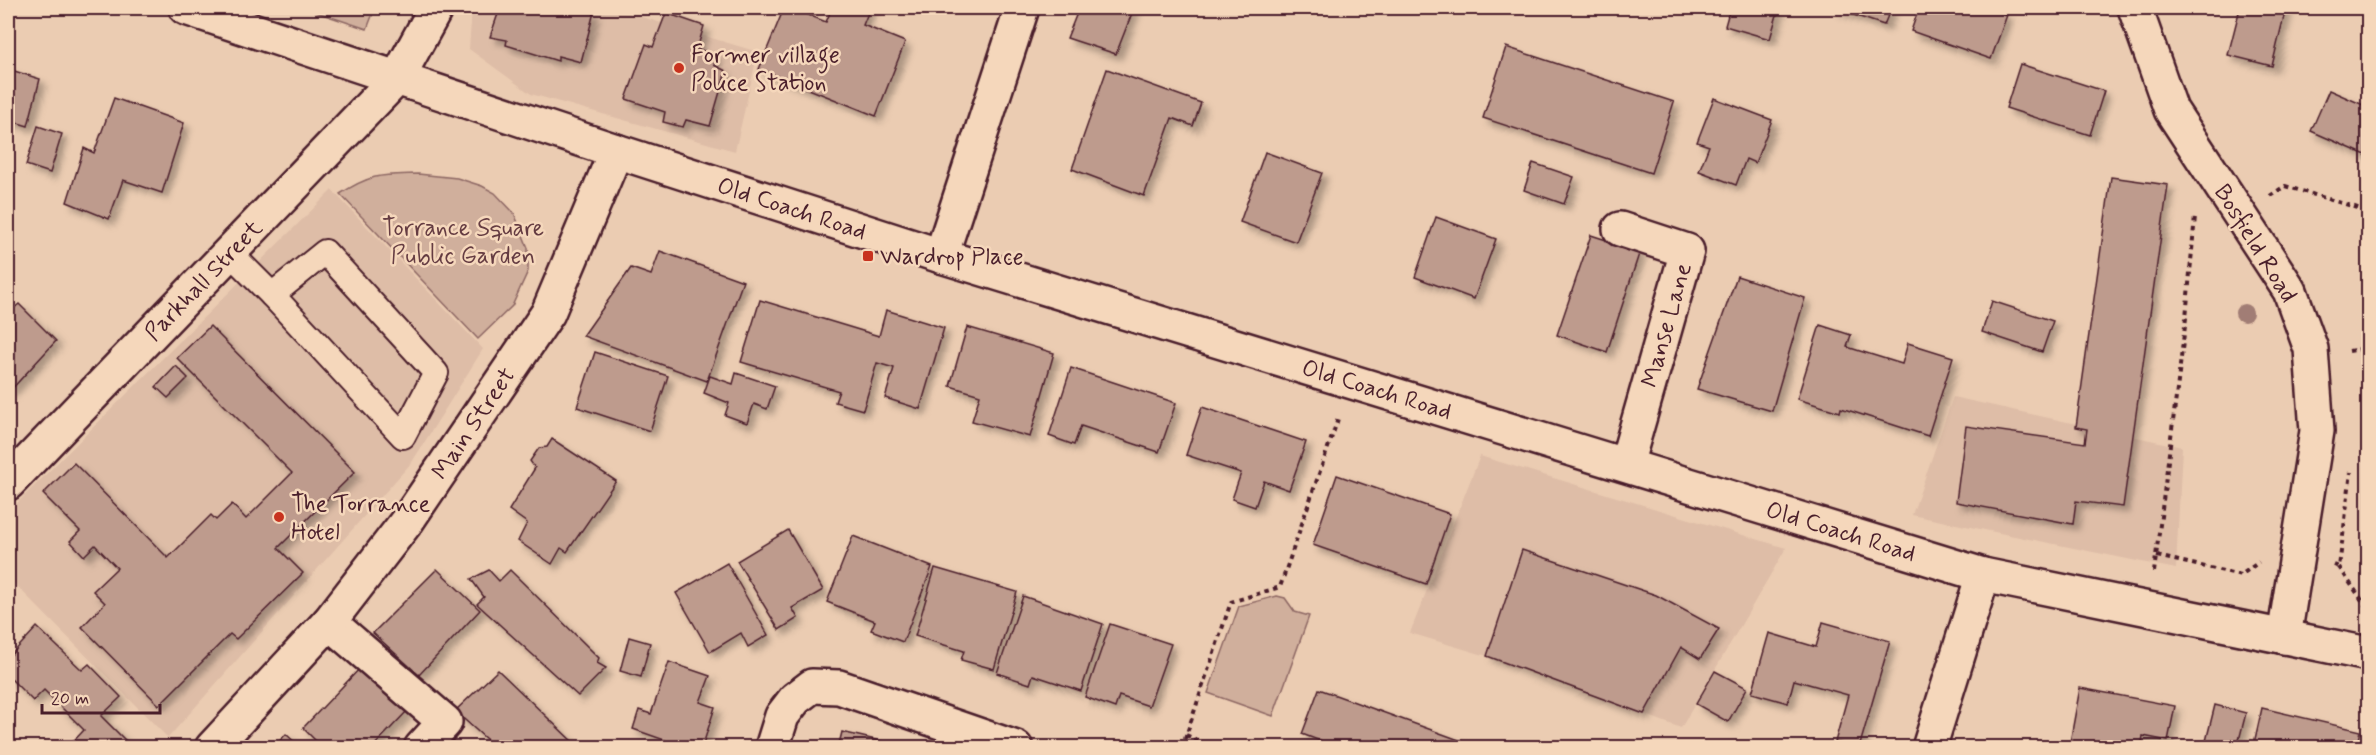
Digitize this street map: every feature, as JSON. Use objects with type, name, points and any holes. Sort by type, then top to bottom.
[{"type":"street","name":"Old Coach Road","points":[[186,8],[941,256],[1983,575],[2368,654]]},
{"type":"street","name":"Parkhall Street","points":[[8,483],[398,77],[436,8]]},
{"type":"street","points":[[941,256],[1022,8]]},
{"type":"street","name":"Bosfield Road","points":[[2135,8],[2171,110],[2290,291],[2311,350],[2317,431],[2284,637]]},
{"type":"street","name":"Main Street","points":[[212,747],[328,622],[407,521],[548,313],[616,151]]},
{"type":"street","name":"Manse Lane","points":[[1620,229],[1687,251],[1626,465]]},
{"type":"street","points":[[1929,747],[1983,575]]},
{"type":"street","points":[[328,622],[445,722],[421,747]]},
{"type":"street","points":[[772,747],[782,717],[795,699],[812,686],[839,687],[1016,747]]},
{"type":"lane","points":[[230,253],[403,436],[436,373],[325,252],[272,295]]},
{"type":"path","points":[[2146,608],[2157,556],[2186,318],[2195,210],[2216,179]]},
{"type":"path","points":[[2240,217],[2285,186],[2368,211]]},
{"type":"path","points":[[2348,351],[2368,348]]},
{"type":"path","points":[[1182,747],[1231,602],[1280,586],[1351,381]]},
{"type":"path","points":[[2157,556],[2241,575],[2260,561]]},
{"type":"path","points":[[2339,567],[2368,609]]},
{"type":"path","points":[[1186,735],[1215,747]]},
{"type":"shaded area","points":[[472,8],[619,8],[625,12],[758,52],[735,151],[531,94],[469,49]]},
{"type":"shaded area","points":[[332,190],[483,349],[412,462],[168,738],[8,577],[8,512]]},
{"type":"shaded area","points":[[1953,397],[2182,447],[2176,569],[1912,515]]},
{"type":"shaded area","points":[[1480,456],[1786,548],[1681,728],[1487,656],[1410,633]]},
{"type":"green space","points":[[304,8],[375,8],[367,29]]},
{"type":"green space","name":"Torrance Square Public Garden","points":[[418,174],[457,178],[495,193],[514,213],[528,248],[528,271],[512,306],[478,339],[340,194],[361,182],[378,176]]},
{"type":"green space","points":[[1277,596],[1285,598],[1295,612],[1309,616],[1273,716],[1208,693],[1239,606]]},
{"type":"building","points":[[500,8],[579,8],[594,12],[581,62],[558,56],[558,61],[506,45],[507,40],[490,37]]},
{"type":"building","points":[[784,8],[791,8],[826,22],[832,8],[870,8],[863,25],[905,42],[876,116],[759,69]]},
{"type":"building","points":[[1079,8],[1134,8],[1116,54],[1067,38]]},
{"type":"building","points":[[1730,8],[1779,8],[1770,39],[1725,26]]},
{"type":"building","points":[[1832,8],[1891,8],[1884,25]]},
{"type":"building","points":[[1919,8],[1985,8],[2007,15],[1991,59],[1911,31]]},
{"type":"building","points":[[2240,8],[2286,8],[2272,66],[2228,55]]},
{"type":"building","name":"Former village Police Station","points":[[666,13],[704,26],[697,49],[717,55],[714,65],[726,71],[710,126],[686,120],[683,127],[663,122],[665,112],[626,99],[646,44],[653,47]]},
{"type":"building","points":[[1506,47],[1674,102],[1651,173],[1483,118]]},
{"type":"building","points":[[2020,64],[2104,91],[2090,135],[2006,108]]},
{"type":"building","points":[[8,69],[40,79],[28,126],[8,120]]},
{"type":"building","points":[[1107,69],[1201,103],[1193,126],[1172,118],[1144,196],[1072,169]]},
{"type":"building","points":[[2329,90],[2368,107],[2368,156],[2311,131]]},
{"type":"building","points":[[114,98],[184,123],[162,193],[123,180],[109,219],[67,202],[84,148],[94,153]]},
{"type":"building","points":[[1714,98],[1772,120],[1755,163],[1746,159],[1736,185],[1699,171],[1709,146],[1697,142]]},
{"type":"building","points":[[38,126],[62,134],[50,173],[26,165]]},
{"type":"building","points":[[1265,152],[1322,173],[1296,242],[1240,222]]},
{"type":"building","points":[[1533,163],[1574,177],[1564,204],[1524,190]]},
{"type":"building","points":[[2111,177],[2168,185],[2123,507],[2076,501],[2073,524],[1956,502],[1966,426],[2085,443],[2087,429],[2076,427]]},
{"type":"building","points":[[1436,217],[1496,239],[1474,299],[1415,277]]},
{"type":"building","points":[[1591,235],[1640,251],[1607,352],[1557,335]]},
{"type":"building","points":[[660,251],[743,281],[707,381],[583,336],[631,268],[651,275]]},
{"type":"building","points":[[1737,276],[1805,298],[1772,411],[1697,389]]},
{"type":"building","points":[[760,300],[879,336],[886,310],[944,328],[920,409],[885,398],[894,368],[877,363],[863,410],[835,402],[839,391],[741,362]]},
{"type":"building","points":[[1992,301],[2053,321],[2042,352],[1982,332]]},
{"type":"building","points":[[8,303],[13,309],[19,304],[56,341],[8,393]]},
{"type":"building","points":[[1820,325],[1851,335],[1847,347],[1902,364],[1908,343],[1953,357],[1928,436],[1841,408],[1840,412],[1797,399]]},
{"type":"building","name":"The Torrance Hotel","points":[[210,326],[355,472],[278,548],[303,573],[236,639],[230,634],[159,705],[82,627],[105,603],[93,591],[117,568],[95,545],[84,556],[70,541],[80,531],[43,494],[74,463],[168,558],[211,515],[216,520],[232,504],[246,519],[292,473],[177,358]]},
{"type":"building","points":[[967,327],[1054,353],[1030,437],[972,421],[980,395],[950,386]]},
{"type":"building","points":[[595,352],[668,376],[650,431],[577,407]]},
{"type":"building","points":[[176,366],[188,378],[168,398],[156,387]]},
{"type":"building","points":[[1071,368],[1176,403],[1159,452],[1081,426],[1074,445],[1049,436]]},
{"type":"building","points":[[736,373],[775,386],[767,409],[754,404],[747,423],[725,415],[729,403],[704,393],[710,376],[733,384]]},
{"type":"building","points":[[1202,407],[1306,442],[1289,490],[1264,481],[1255,507],[1232,499],[1241,473],[1186,455]]},
{"type":"building","points":[[552,439],[616,481],[567,552],[561,548],[552,564],[518,541],[527,523],[509,510],[535,468],[530,461],[539,448],[547,447]]},
{"type":"building","points":[[1337,475],[1450,514],[1426,584],[1313,545]]},
{"type":"building","points":[[788,530],[823,590],[792,608],[798,618],[779,630],[737,561]]},
{"type":"building","points":[[853,536],[932,567],[903,642],[871,630],[875,621],[827,602]]},
{"type":"building","points":[[1522,550],[1656,595],[1719,629],[1700,659],[1681,647],[1644,714],[1487,656]]},
{"type":"building","points":[[727,563],[768,635],[748,647],[741,633],[710,652],[676,593]]},
{"type":"building","points":[[935,568],[1017,592],[994,669],[961,660],[964,651],[915,636]]},
{"type":"building","points":[[437,569],[480,610],[419,675],[373,633]]},
{"type":"building","points":[[489,570],[499,581],[510,570],[599,658],[597,663],[606,668],[578,696],[477,604],[484,597],[471,579]]},
{"type":"building","points":[[1023,596],[1103,624],[1081,691],[1033,675],[1030,684],[997,673]]},
{"type":"building","points":[[1823,622],[1890,641],[1859,748],[1835,742],[1848,695],[1794,680],[1788,703],[1752,693],[1769,633],[1816,647]]},
{"type":"building","points":[[1110,624],[1171,644],[1149,706],[1119,696],[1115,708],[1085,697]]},
{"type":"building","points":[[37,627],[82,670],[89,664],[121,697],[101,716],[133,748],[67,748],[84,730],[44,690],[33,701],[8,676],[8,658]]},
{"type":"building","points":[[629,637],[650,643],[641,677],[620,671]]},
{"type":"building","points":[[669,662],[710,676],[700,702],[715,707],[702,748],[687,748],[633,729],[639,710],[651,714]]},
{"type":"building","points":[[361,667],[407,711],[372,748],[323,748],[303,728]]},
{"type":"building","points":[[498,670],[577,746],[576,748],[496,748],[455,711]]},
{"type":"building","points":[[1715,671],[1747,688],[1728,722],[1696,704]]},
{"type":"building","points":[[2080,688],[2175,706],[2168,741],[2143,736],[2141,748],[2069,748]]},
{"type":"building","points":[[1319,689],[1481,748],[1339,748],[1302,734]]},
{"type":"building","points":[[2215,705],[2246,713],[2237,748],[2217,748],[2205,745]]},
{"type":"building","points":[[2262,708],[2360,731],[2356,748],[2253,748]]},
{"type":"building","points":[[842,732],[897,745],[896,748],[838,748]]},
{"type":"building","points":[[286,734],[301,748],[273,748]]},
{"type":"place","name":"Former village Police Station","points":[[679,68]]},
{"type":"place","name":"Wardrop Place","points":[[868,256]]},
{"type":"place","name":"The Torrance Hotel","points":[[279,517]]}]
